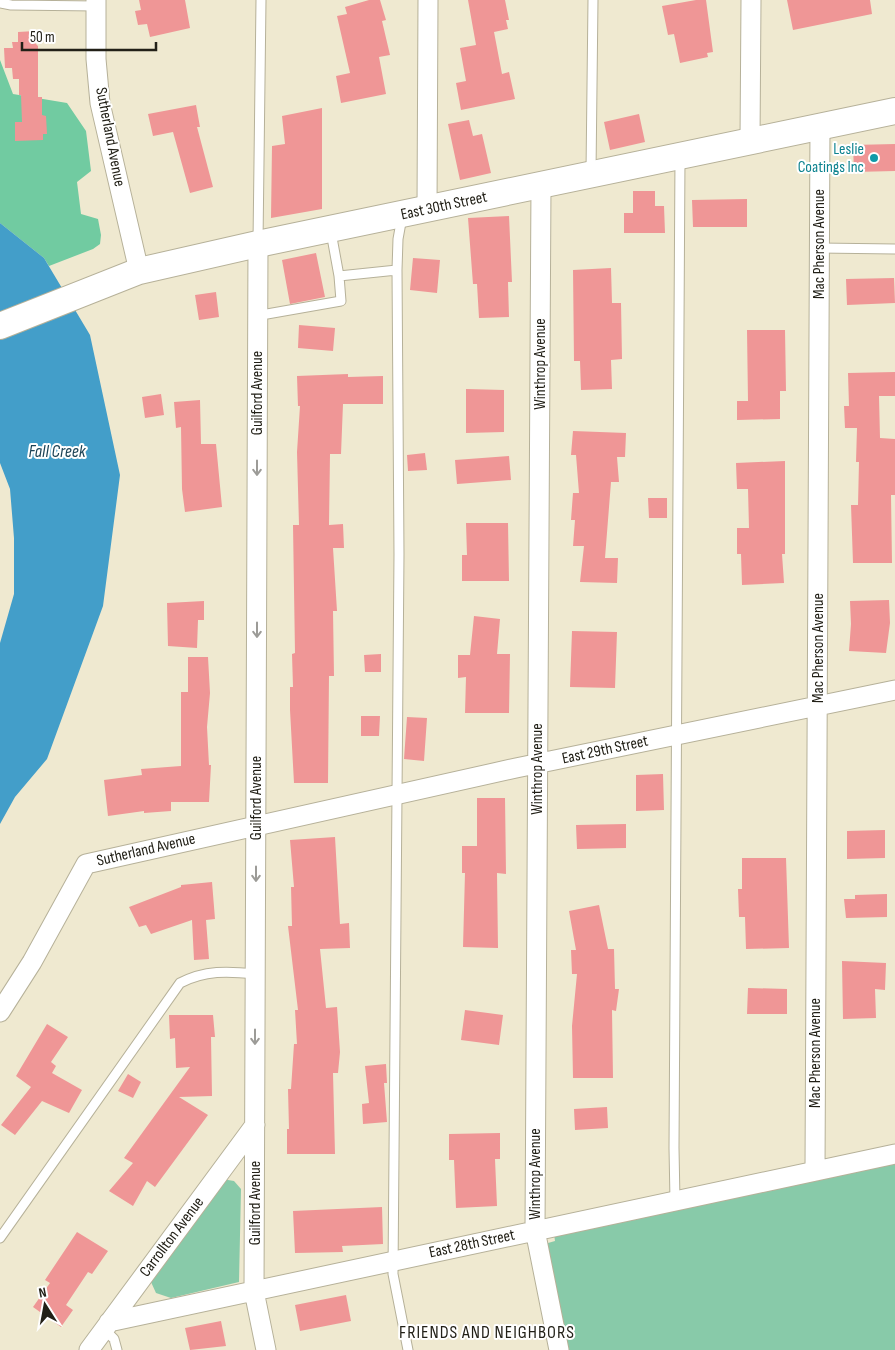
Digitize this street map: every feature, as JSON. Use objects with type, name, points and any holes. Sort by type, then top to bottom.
[{"type":"main road","name":"East 30th Street","points":[[0,326],[138,271],[414,211],[895,111]]},
{"type":"street","points":[[414,211],[428,0]]},
{"type":"street","points":[[750,141],[751,0]]},
{"type":"street","name":"Sutherland Avenue","points":[[96,3],[96,59],[100,103],[138,271]]},
{"type":"street","name":"Mac Pherson Avenue","points":[[815,1172],[820,126]]},
{"type":"street","name":"Winthrop Avenue","points":[[541,185],[535,1230],[559,1350]]},
{"type":"street","name":"Guilford Avenue","points":[[258,244],[254,1291],[266,1350]]},
{"type":"street","name":"East 29th Street","points":[[256,826],[537,764],[895,690]]},
{"type":"street","name":"Sutherland Avenue","points":[[0,1012],[32,962],[86,864],[256,826]]},
{"type":"street","name":"Carrollton Avenue","points":[[89,1350],[255,1125]]},
{"type":"street","name":"East 28th Street","points":[[106,1326],[254,1291],[895,1154]]},
{"type":"lane","points":[[258,244],[261,0]]},
{"type":"lane","points":[[591,174],[593,0]]},
{"type":"lane","points":[[0,3],[12,6],[96,3]]},
{"type":"lane","points":[[675,1201],[680,156]]},
{"type":"lane","points":[[408,1350],[393,1274],[399,480],[397,270],[398,239],[414,211]]},
{"type":"lane","points":[[258,314],[341,302],[339,276],[331,229]]},
{"type":"lane","points":[[820,248],[895,249]]},
{"type":"lane","points":[[339,276],[397,270]]},
{"type":"lane","points":[[0,1238],[180,983],[193,976],[206,973],[228,971],[255,974]]},
{"type":"lane","points":[[106,1326],[117,1350]]},
{"type":"green space","points":[[0,60],[13,94],[67,103],[86,131],[91,171],[77,182],[81,214],[98,219],[101,235],[100,244],[93,249],[49,266],[44,258],[0,223]]},
{"type":"green space","points":[[895,1161],[895,1350],[567,1350],[548,1248],[548,1243],[555,1241],[554,1234]]},
{"type":"green space","points":[[222,1179],[234,1181],[241,1189],[239,1282],[171,1298],[156,1293],[151,1282],[154,1274]]},
{"type":"water","name":"Fall Creek","points":[[0,223],[44,258],[90,335],[120,475],[103,606],[47,759],[15,797],[0,824],[0,643],[14,594],[14,538],[10,489],[0,463]]},
{"type":"building","points":[[139,0],[185,0],[190,28],[150,37],[147,24],[138,25],[135,11],[141,10]]},
{"type":"building","points":[[369,0],[380,0],[386,20],[382,21],[390,55],[379,57],[386,94],[341,103],[336,76],[350,73],[337,16],[347,14],[345,7]]},
{"type":"building","points":[[468,0],[505,0],[509,20],[506,20],[508,29],[494,32],[502,74],[509,72],[515,99],[461,110],[456,83],[466,81],[460,48],[476,45]]},
{"type":"building","points":[[706,0],[713,52],[707,53],[708,57],[680,63],[674,34],[668,35],[662,6]]},
{"type":"building","points":[[787,0],[870,0],[872,14],[793,30]]},
{"type":"building","points":[[35,31],[35,43],[38,46],[38,97],[42,97],[42,115],[46,116],[47,134],[43,134],[43,140],[15,141],[15,122],[22,122],[21,95],[19,95],[19,79],[13,79],[12,68],[5,68],[4,48],[13,48],[12,42],[18,42],[18,32]]},
{"type":"building","points":[[196,105],[200,127],[197,127],[213,187],[190,193],[173,132],[153,136],[148,114]]},
{"type":"building","points":[[322,108],[322,209],[271,218],[272,146],[285,144],[282,116]]},
{"type":"building","points":[[639,114],[645,142],[610,150],[604,122]]},
{"type":"building","points":[[469,120],[473,136],[482,134],[491,173],[460,180],[448,124]]},
{"type":"building","name":"Leslie Coatings Inc","points":[[895,144],[895,171],[854,172],[853,145]]},
{"type":"building","points":[[633,191],[655,191],[655,206],[664,206],[665,233],[624,233],[624,213],[633,213]]},
{"type":"building","points":[[747,199],[747,227],[693,227],[692,200]]},
{"type":"building","points":[[509,216],[512,282],[508,282],[509,317],[479,318],[477,284],[473,284],[468,218]]},
{"type":"building","points":[[316,253],[325,297],[290,304],[282,260]]},
{"type":"building","points":[[413,258],[440,260],[437,293],[410,290]]},
{"type":"building","points":[[611,268],[612,303],[621,303],[622,359],[611,360],[612,389],[581,390],[580,361],[574,361],[573,270]]},
{"type":"building","points":[[894,278],[895,303],[847,305],[846,279]]},
{"type":"building","points":[[216,292],[219,317],[199,320],[195,295]]},
{"type":"building","points":[[299,325],[335,328],[333,351],[298,348]]},
{"type":"building","points":[[747,330],[785,330],[786,391],[780,391],[780,419],[737,420],[737,401],[748,401]]},
{"type":"building","points":[[895,372],[895,396],[879,396],[880,438],[895,439],[895,495],[891,495],[892,563],[853,563],[851,505],[858,505],[859,462],[856,462],[857,428],[845,428],[844,406],[849,406],[848,373]]},
{"type":"building","points":[[348,374],[348,377],[383,376],[383,404],[343,404],[341,454],[330,454],[329,525],[343,524],[344,548],[333,548],[337,611],[333,611],[334,676],[329,676],[328,783],[294,783],[290,687],[293,687],[292,654],[295,653],[293,525],[299,525],[297,452],[300,406],[298,406],[297,376]]},
{"type":"building","points":[[466,389],[504,390],[504,432],[466,433]]},
{"type":"building","points":[[161,394],[164,415],[145,418],[142,397]]},
{"type":"building","points":[[200,400],[201,444],[216,444],[222,507],[185,512],[182,489],[181,427],[176,428],[174,402]]},
{"type":"building","points":[[573,431],[626,433],[625,457],[617,457],[619,482],[611,482],[605,558],[618,558],[617,583],[580,582],[584,546],[573,546],[575,520],[571,520],[573,493],[579,493],[576,455],[571,455]]},
{"type":"building","points":[[425,453],[427,470],[408,471],[407,455]]},
{"type":"building","points":[[509,456],[511,480],[457,484],[455,460]]},
{"type":"building","points":[[785,461],[785,554],[782,554],[784,583],[742,585],[741,554],[737,554],[737,528],[749,528],[748,489],[737,489],[736,463]]},
{"type":"building","points":[[648,498],[667,498],[667,518],[649,518]]},
{"type":"building","points":[[466,523],[508,523],[509,581],[462,581],[462,555],[467,555]]},
{"type":"building","points":[[889,600],[890,623],[886,653],[849,651],[850,601]]},
{"type":"building","points":[[204,601],[204,620],[198,620],[197,648],[168,646],[167,603]]},
{"type":"building","points":[[474,616],[500,619],[497,654],[510,654],[509,713],[465,713],[466,677],[458,678],[458,655],[470,655]]},
{"type":"building","points":[[572,631],[617,632],[615,688],[570,687]]},
{"type":"building","points":[[381,654],[381,672],[365,672],[364,655]]},
{"type":"building","points":[[188,657],[208,657],[210,693],[207,727],[209,765],[211,765],[209,802],[171,802],[171,811],[144,813],[144,811],[108,816],[104,780],[142,775],[141,769],[181,766],[181,692],[188,692]]},
{"type":"building","points":[[361,716],[380,716],[379,736],[361,736]]},
{"type":"building","points":[[407,717],[427,718],[424,761],[404,759]]},
{"type":"building","points":[[663,774],[664,810],[636,811],[636,775]]},
{"type":"building","points":[[477,798],[505,798],[506,874],[497,873],[498,948],[463,947],[465,873],[462,873],[462,846],[477,846]]},
{"type":"building","points":[[626,824],[626,848],[577,849],[576,825]]},
{"type":"building","points":[[885,830],[885,858],[847,859],[847,831]]},
{"type":"building","points":[[335,837],[340,924],[349,923],[350,948],[320,949],[326,1008],[337,1007],[340,1052],[338,1073],[333,1073],[335,1154],[287,1154],[287,1129],[289,1129],[288,1089],[291,1089],[294,1044],[297,1044],[295,1010],[298,1010],[288,926],[292,926],[291,887],[294,887],[290,840]]},
{"type":"building","points":[[742,858],[786,858],[789,948],[746,949],[745,917],[739,917],[738,889],[742,889]]},
{"type":"building","points":[[212,882],[215,919],[206,920],[209,959],[194,960],[192,920],[151,934],[146,925],[139,927],[129,907],[181,887],[181,885]]},
{"type":"building","points":[[887,894],[887,917],[846,918],[844,899],[855,899],[855,895]]},
{"type":"building","points":[[599,905],[608,949],[614,949],[615,989],[619,989],[616,1011],[612,1010],[613,1078],[573,1078],[572,1026],[577,974],[572,974],[571,950],[576,950],[569,911]]},
{"type":"building","points":[[842,961],[886,963],[885,990],[875,989],[876,1018],[843,1019]]},
{"type":"building","points":[[748,988],[787,989],[787,1014],[747,1014]]},
{"type":"building","points":[[465,1010],[503,1015],[499,1045],[461,1040]]},
{"type":"building","points":[[169,1015],[213,1015],[215,1037],[211,1037],[212,1096],[179,1097],[208,1115],[155,1187],[147,1181],[133,1206],[109,1191],[133,1163],[124,1158],[190,1067],[176,1068],[175,1038],[170,1039]]},
{"type":"building","points":[[47,1024],[68,1037],[51,1062],[56,1066],[52,1073],[82,1090],[69,1113],[42,1101],[15,1135],[1,1125],[31,1087],[16,1076]]},
{"type":"building","points":[[386,1064],[387,1083],[384,1083],[387,1122],[363,1124],[362,1104],[369,1103],[365,1066]]},
{"type":"building","points":[[128,1074],[141,1082],[133,1098],[118,1091]]},
{"type":"building","points":[[607,1107],[608,1128],[575,1130],[574,1109]]},
{"type":"building","points":[[500,1133],[500,1159],[495,1159],[497,1206],[456,1208],[454,1160],[449,1160],[449,1134]]},
{"type":"building","points":[[382,1207],[383,1244],[342,1246],[343,1252],[295,1253],[293,1211]]},
{"type":"building","points":[[77,1232],[108,1251],[92,1274],[88,1272],[66,1305],[73,1310],[61,1327],[33,1307],[50,1283],[45,1280]]},
{"type":"building","points":[[346,1295],[351,1321],[300,1331],[295,1305]]},
{"type":"building","points":[[221,1321],[226,1346],[190,1350],[185,1328]]},
{"type":"place","name":"Leslie Coatings Inc","points":[[874,158]]},
{"type":"district","name":"FRIENDS AND NEIGHBORS","points":[[487,1332]]}]
